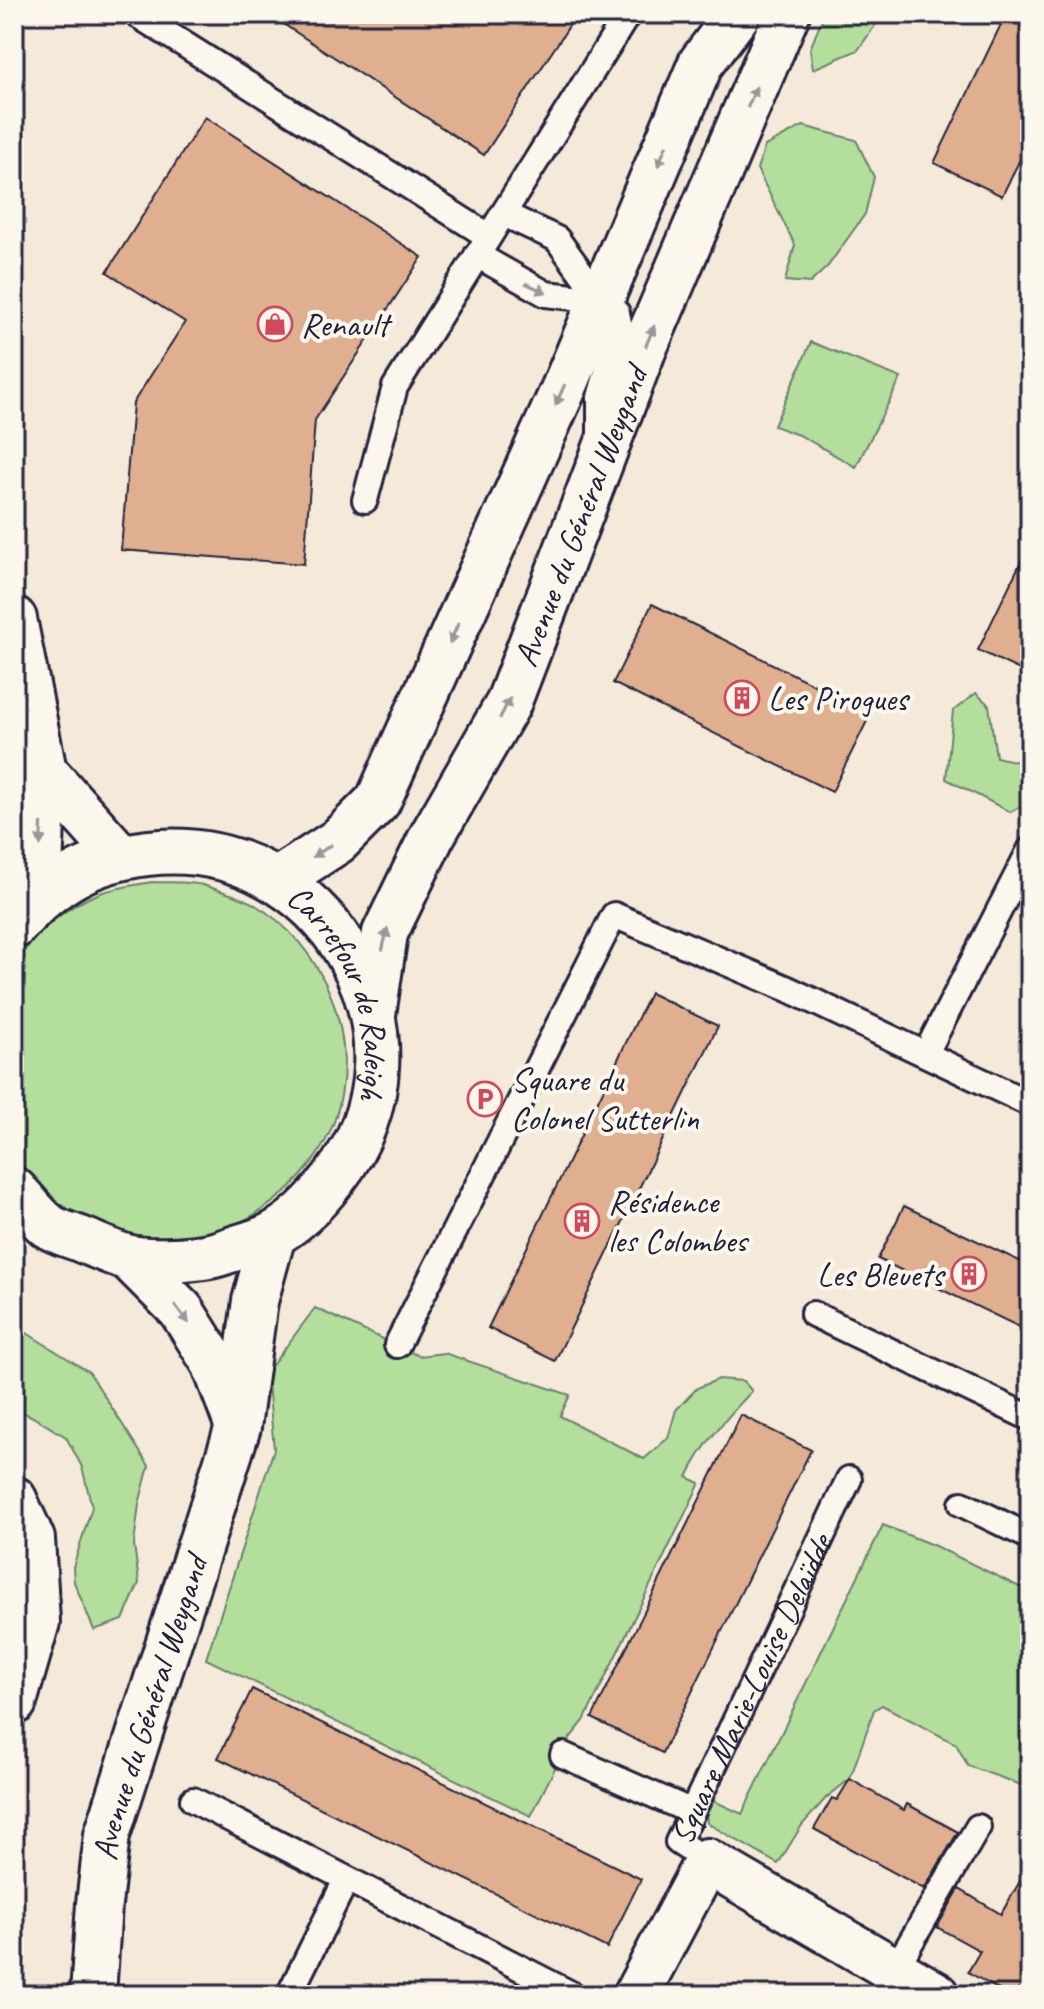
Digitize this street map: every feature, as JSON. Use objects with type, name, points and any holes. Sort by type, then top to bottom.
[{"type":"main road","name":"Avenue du Général Weygand","points":[[278,880],[338,841],[378,801],[601,300],[701,63],[738,14]]},
{"type":"main road","name":"Avenue du Général Weygand","points":[[373,1015],[385,933],[432,836],[508,704],[643,351],[787,14]]},
{"type":"main road","points":[[14,619],[44,771],[27,912]]},
{"type":"main road","points":[[44,771],[120,856]]},
{"type":"main road","name":"Carrefour de Raleigh","points":[[14,1190],[31,1228],[129,1258],[203,1259],[273,1235],[316,1201],[350,1158],[370,1107],[377,1052],[373,1015],[354,962],[322,916],[278,880],[228,858],[174,850],[120,856],[64,879],[27,912]]},
{"type":"main road","name":"Avenue du Général Weygand","points":[[93,1995],[107,1835],[238,1427],[255,1301],[273,1235]]},
{"type":"main road","points":[[129,1258],[181,1310],[214,1363],[238,1427]]},
{"type":"main road","points":[[14,1499],[32,1539],[37,1622],[14,1702]]},
{"type":"main road","points":[[636,1995],[707,1861]]},
{"type":"main road","name":"Square Marie-Louise Delaïdde","points":[[707,1861],[887,1983],[937,1995]]},
{"type":"lane","points":[[136,14],[483,246],[546,294],[601,300]]},
{"type":"lane","points":[[365,500],[395,387],[628,14]]},
{"type":"lane","points":[[504,214],[557,239],[601,300],[617,313],[620,328],[600,397],[600,465]]},
{"type":"lane","points":[[926,1053],[1030,850]]},
{"type":"lane","points":[[397,1345],[614,915],[788,989],[1030,1104]]},
{"type":"lane","points":[[813,1314],[1030,1418]]},
{"type":"lane","name":"Square Marie-Louise Delaïdde","points":[[707,1861],[678,1842],[849,1479]]},
{"type":"lane","points":[[962,1504],[1030,1537]]},
{"type":"lane","points":[[563,1755],[690,1811]]},
{"type":"lane","points":[[193,1800],[573,1995]]},
{"type":"lane","points":[[887,1983],[978,1827]]},
{"type":"lane","points":[[289,1995],[346,1880]]},
{"type":"green space","points":[[824,14],[883,14],[858,50],[813,69],[810,49]]},
{"type":"green space","points":[[803,126],[856,140],[874,177],[865,214],[828,266],[810,283],[785,281],[795,245],[757,169],[765,146]]},
{"type":"green space","points":[[811,342],[901,378],[856,467],[801,436],[774,426]]},
{"type":"green space","points":[[976,693],[989,705],[996,757],[1030,765],[1030,802],[1010,812],[946,779],[953,711]]},
{"type":"green space","points":[[152,882],[206,886],[247,900],[278,921],[318,969],[332,998],[344,1060],[342,1091],[334,1122],[309,1166],[292,1185],[272,1203],[227,1228],[202,1236],[177,1239],[125,1233],[73,1212],[26,1174],[18,1164],[12,1143],[14,967],[41,932],[64,912],[103,892]]},
{"type":"green space","points":[[315,1308],[419,1356],[444,1353],[570,1395],[560,1416],[644,1459],[668,1438],[676,1410],[697,1388],[719,1379],[743,1381],[752,1391],[716,1431],[687,1477],[700,1483],[584,1721],[570,1738],[531,1816],[206,1659],[274,1449],[267,1372]]},
{"type":"green space","points":[[14,1325],[89,1372],[149,1466],[139,1504],[134,1544],[139,1583],[123,1620],[94,1630],[74,1582],[73,1567],[92,1507],[82,1467],[66,1437],[14,1409]]},
{"type":"green space","points":[[883,1525],[935,1546],[1030,1592],[1030,1788],[968,1766],[956,1744],[882,1705],[874,1710],[850,1779],[826,1798],[802,1825],[778,1864],[707,1823],[706,1814],[714,1801],[742,1814]]},
{"type":"building","points":[[268,14],[577,14],[484,155]]},
{"type":"building","points":[[1006,14],[1030,14],[1030,139],[1002,196],[934,163]]},
{"type":"building","points":[[205,117],[422,257],[315,420],[304,564],[121,550],[133,403],[185,322],[107,272]]},
{"type":"building","points":[[1030,543],[1030,675],[978,650]]},
{"type":"building","name":"Les Pirogues","points":[[652,604],[871,713],[832,792],[613,683]]},
{"type":"building","name":"Résidence les Colombes","points":[[650,993],[718,1026],[555,1361],[488,1328]]},
{"type":"building","name":"Les Bleuets","points":[[904,1206],[1030,1266],[1030,1332],[878,1259]]},
{"type":"building","points":[[741,1415],[811,1450],[662,1753],[592,1718]]},
{"type":"building","points":[[252,1689],[641,1879],[607,1948],[218,1758]]},
{"type":"building","points":[[850,1779],[904,1810],[907,1804],[958,1832],[924,1889],[814,1829],[832,1798],[837,1800]]},
{"type":"building","points":[[1030,1864],[1030,1969],[1015,1995],[1008,1995],[968,1972],[980,1951],[937,1927],[959,1889],[1001,1914]]},
{"type":"place","name":"Renault","points":[[275,324]]},
{"type":"place","name":"Les Pirogues","points":[[742,698]]},
{"type":"place","name":"Square du Colonel Sutterlin","points":[[485,1099]]},
{"type":"place","name":"Résidence les Colombes","points":[[582,1221]]},
{"type":"place","name":"Les Bleuets","points":[[969,1274]]}]
